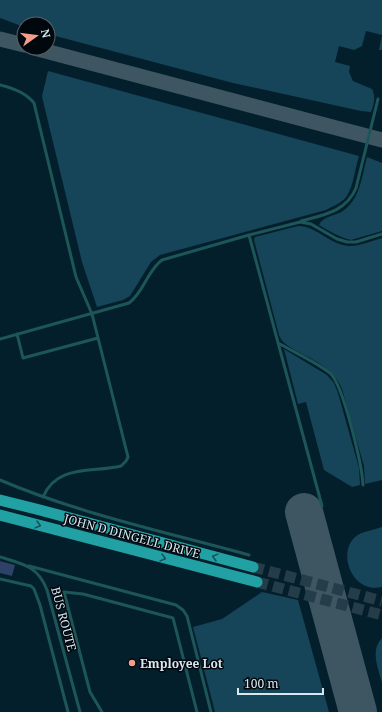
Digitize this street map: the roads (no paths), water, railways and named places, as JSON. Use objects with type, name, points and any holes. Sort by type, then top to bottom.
[{"type":"highway","points":[[0,496],[29,505],[36,509]]},
{"type":"highway","name":"JOHN D DINGELL DRIVE","points":[[0,500],[253,567]]},
{"type":"highway","name":"JOHN D DINGELL DRIVE","points":[[0,515],[257,582]]},
{"type":"lane","points":[[0,85],[18,90],[31,99],[34,103],[76,277],[92,314],[127,453],[126,462],[117,467],[66,473],[48,486],[43,497]]},
{"type":"lane","points":[[0,338],[124,305],[138,295],[153,268],[162,260],[331,213],[338,209],[350,199],[356,188],[378,99]]},
{"type":"lane","points":[[293,223],[305,222],[311,224],[337,239],[347,242],[356,242],[382,234]]},
{"type":"lane","points":[[249,235],[322,506]]},
{"type":"lane","points":[[17,334],[23,358],[98,338]]},
{"type":"lane","points":[[278,343],[327,371],[336,381],[361,467],[363,485]]},
{"type":"lane","points":[[0,480],[82,510],[249,555]]},
{"type":"lane","name":"BUS ROUTE","points":[[0,557],[29,566],[42,577],[47,590],[80,712]]},
{"type":"lane","points":[[29,566],[181,607],[187,616],[211,712]]},
{"type":"lane","points":[[0,578],[30,586],[34,590],[42,609],[68,712]]},
{"type":"lane","points":[[102,712],[90,692],[64,592],[83,594],[173,618],[197,712]]},
{"type":"tunnel","points":[[253,567],[382,601]]},
{"type":"tunnel","points":[[257,582],[382,615]]},
{"type":"place","name":"Employee Lot","points":[[132,663]]}]
